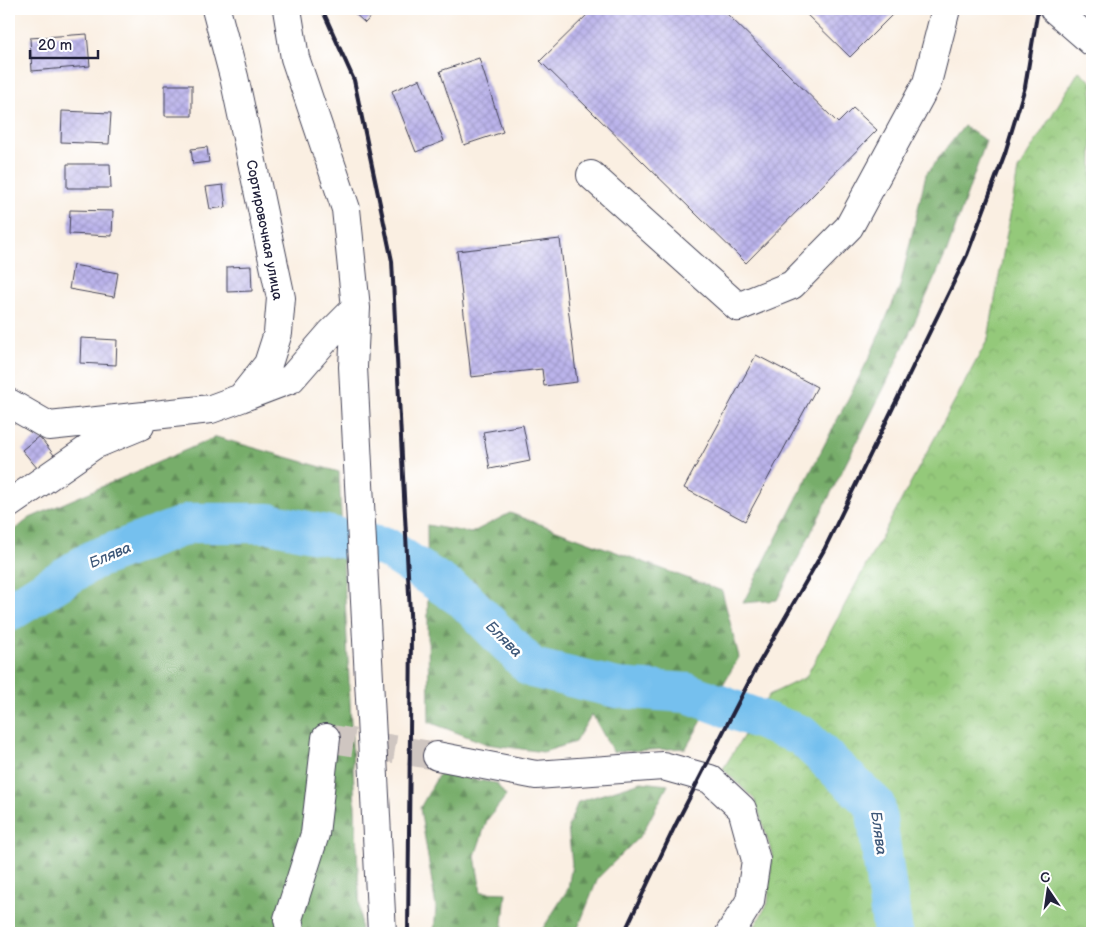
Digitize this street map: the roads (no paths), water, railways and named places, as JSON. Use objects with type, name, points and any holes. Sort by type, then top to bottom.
[{"type":"street","name":"Сортировочная улица","points":[[216,9],[234,77],[281,298],[278,332],[268,364],[241,398]]},
{"type":"street","points":[[287,9],[295,58],[346,209],[356,308],[354,367],[365,638],[378,834],[382,933]]},
{"type":"street","points":[[591,175],[738,308],[792,285],[849,226],[927,84],[946,9]]},
{"type":"street","points":[[1054,9],[1092,42]]},
{"type":"street","points":[[9,403],[49,426],[167,416],[210,409],[291,379],[331,333],[356,308]]},
{"type":"street","points":[[9,504],[94,445],[167,416]]},
{"type":"street","points":[[291,933],[288,919],[315,834],[326,738]]},
{"type":"street","points":[[437,756],[536,775],[663,766],[710,779],[742,809],[756,860],[750,900],[730,933]]},
{"type":"waterway","name":"Блява","points":[[9,612],[93,560],[191,523],[270,523],[387,548],[464,599],[532,668],[617,688],[688,693],[801,735],[875,805],[893,933]]},
{"type":"tunnel","points":[[326,738],[437,756]]},
{"type":"railway","points":[[322,9],[354,80],[392,261],[411,633],[408,933]]},
{"type":"railway","points":[[624,933],[675,826],[755,670],[824,550],[967,255],[1005,153],[1025,87],[1038,9]]}]
